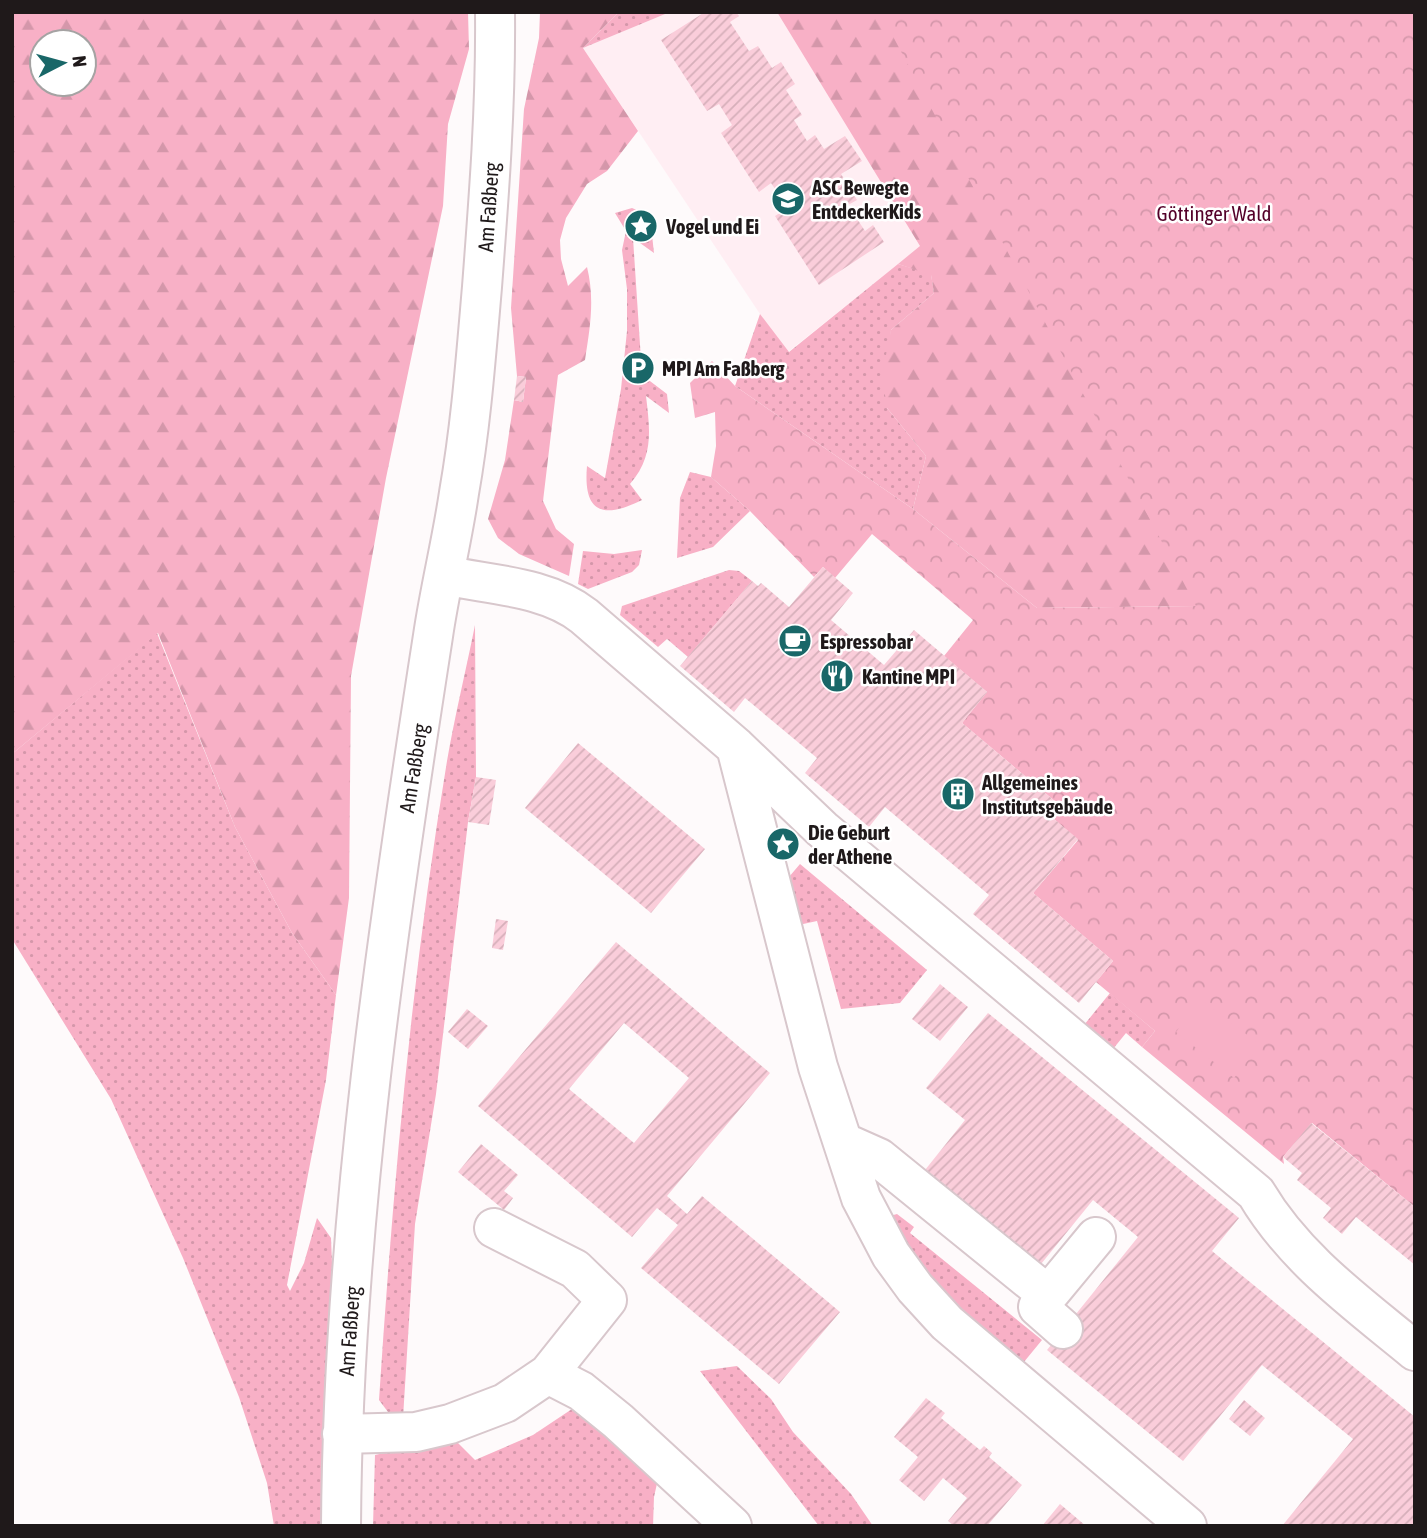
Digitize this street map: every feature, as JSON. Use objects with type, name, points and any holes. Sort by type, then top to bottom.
[{"type":"street","name":"Am Faßberg","points":[[341,1526],[342,1434],[355,1237],[369,1083],[389,926],[444,575],[460,492],[476,367],[495,95],[495,12]]},
{"type":"street","points":[[444,575],[529,592],[571,606],[736,747],[822,829],[1256,1193],[1271,1218],[1311,1264],[1415,1351]]},
{"type":"street","points":[[736,747],[818,1067],[861,1198],[891,1255],[915,1288],[947,1323],[1187,1526]]},
{"type":"street","points":[[843,1142],[879,1158],[1048,1295]]},
{"type":"street","points":[[342,1434],[416,1432],[450,1424],[505,1403],[548,1374],[607,1300],[575,1269],[494,1228]]},
{"type":"street","points":[[1063,1329],[1038,1307],[1096,1237]]},
{"type":"street","points":[[548,1374],[581,1391],[618,1421],[732,1526]]},
{"type":"shaded area","name":"ASC Bewegte EntdeckerKids","points":[[670,12],[777,12],[921,246],[788,352],[583,48]]},
{"type":"green space","points":[[12,12],[468,12],[469,49],[448,124],[443,206],[386,478],[351,676],[349,898],[336,995],[292,933],[235,827],[158,633],[12,754]]},
{"type":"green space","points":[[540,12],[619,12],[583,48],[638,131],[607,171],[587,184],[566,218],[560,240],[561,259],[568,286],[587,267],[591,302],[585,360],[558,375],[543,501],[556,529],[574,544],[569,576],[519,554],[498,538],[488,519],[505,460],[514,400],[523,402],[526,377],[517,376],[511,308],[524,109],[539,38]]},
{"type":"green space","points":[[619,12],[670,12],[583,48]]},
{"type":"green space","points":[[777,12],[1415,12],[1197,606],[1037,608],[913,509],[926,456],[887,408],[882,375],[891,330],[934,293],[931,275],[898,264],[920,246]]},
{"type":"green space","name":"Göttinger Wald","points":[[880,12],[1415,12],[1415,1207],[1312,1123],[1283,1157],[1284,1164],[1142,1047],[1155,1031],[1096,982],[1113,961],[1033,893],[1078,840],[1054,819],[1063,808],[962,723],[987,692],[944,656],[973,620],[872,534],[835,578],[823,567],[814,577],[750,511],[711,477],[716,446],[715,412],[695,418],[690,383],[712,361],[735,386],[913,509],[1037,608],[1196,606]]},
{"type":"green space","points":[[632,208],[639,211],[647,221],[654,253],[633,238],[642,375],[667,394],[669,413],[646,396],[649,431],[647,453],[638,474],[630,484],[642,500],[616,510],[606,510],[598,508],[588,494],[587,466],[605,478],[621,389],[627,331],[627,289],[622,250],[626,231],[615,213]]},
{"type":"green space","points":[[898,264],[931,274],[934,293],[891,330],[887,408],[926,456],[913,509],[735,386],[760,314],[789,352]]},
{"type":"green space","points":[[690,472],[711,477],[750,511],[713,547],[677,558],[680,498]]},
{"type":"green space","points":[[642,550],[639,565],[632,572],[588,589],[578,584],[583,551],[614,554]]},
{"type":"green space","points":[[729,570],[739,571],[752,581],[688,657],[667,639],[658,647],[620,615],[622,606]]},
{"type":"green space","points":[[475,625],[476,777],[468,822],[436,1094],[415,1224],[403,1418],[391,1416],[379,1400],[397,1159],[435,840],[450,744]]},
{"type":"green space","points":[[157,633],[235,827],[292,933],[336,995],[326,1080],[287,1285],[290,1291],[304,1263],[317,1218],[331,1238],[333,1287],[326,1526],[274,1526],[267,1483],[239,1397],[183,1258],[111,1099],[12,939],[12,754]]},
{"type":"green space","points":[[800,864],[927,970],[900,1003],[841,1009],[817,921],[794,926],[783,884]]},
{"type":"green space","points":[[1110,993],[1155,1031],[1142,1047],[1126,1033],[1113,1049],[1084,1025]]},
{"type":"green space","points":[[1201,999],[1260,1045],[1234,1078],[1176,1032]]},
{"type":"green space","points":[[897,1214],[914,1227],[910,1233],[1042,1340],[1019,1368],[922,1275],[890,1216]]},
{"type":"green space","points":[[737,1366],[771,1399],[793,1432],[851,1494],[873,1526],[819,1526],[700,1371]]},
{"type":"green space","points":[[575,1407],[658,1479],[653,1526],[373,1526],[375,1455],[453,1438],[475,1460],[533,1435]]},
{"type":"building","points":[[705,12],[736,12],[739,16],[730,22],[749,51],[758,46],[772,68],[781,62],[795,84],[786,90],[802,115],[794,120],[807,141],[815,135],[824,149],[845,136],[862,161],[841,174],[857,200],[848,205],[865,231],[873,225],[884,242],[819,285],[775,216],[788,208],[771,183],[759,192],[721,133],[732,125],[719,104],[707,111],[661,40]]},
{"type":"building","points":[[517,376],[526,377],[523,402],[514,400]]},
{"type":"building","name":"Allgemeines Institutsgebäude","points":[[823,567],[853,593],[831,620],[884,665],[914,630],[987,692],[962,723],[1063,808],[1054,819],[1078,839],[1033,893],[1113,961],[1079,1003],[973,914],[989,895],[885,807],[869,827],[805,773],[817,758],[745,698],[734,712],[680,666],[752,581],[758,586],[761,583],[789,607]]},
{"type":"building","points":[[578,743],[705,849],[651,913],[525,808]]},
{"type":"building","points":[[476,777],[496,780],[489,825],[468,822]]},
{"type":"building","points":[[496,919],[508,921],[503,950],[492,948]]},
{"type":"building","points":[[616,942],[770,1073],[667,1196],[687,1214],[702,1196],[840,1312],[779,1384],[641,1268],[678,1225],[657,1208],[632,1237],[478,1106]],"holes":[[[624,1023],[689,1078],[634,1143],[569,1089]]]},
{"type":"building","points":[[940,984],[968,1007],[940,1041],[912,1019]]},
{"type":"building","points":[[467,1009],[488,1026],[468,1049],[448,1032]]},
{"type":"building","points":[[988,1013],[1239,1218],[1212,1251],[1415,1417],[1415,1526],[1282,1526],[1353,1439],[1262,1365],[1183,1461],[1047,1350],[1138,1237],[1093,1200],[1037,1269],[921,1175],[965,1120],[926,1088]]},
{"type":"building","points":[[1311,1123],[1415,1207],[1415,1265],[1356,1217],[1342,1234],[1323,1218],[1331,1208],[1297,1180],[1302,1173],[1283,1157]]},
{"type":"building","points":[[481,1144],[518,1175],[504,1191],[513,1198],[504,1210],[458,1172]]},
{"type":"building","points":[[926,1398],[945,1413],[941,1418],[980,1450],[984,1446],[992,1453],[989,1457],[1022,1485],[987,1526],[954,1526],[948,1521],[967,1498],[943,1478],[924,1501],[899,1480],[918,1457],[894,1437]]},
{"type":"building","points":[[1244,1400],[1265,1418],[1250,1436],[1229,1419]]},
{"type":"building","points":[[1060,1504],[1086,1526],[1042,1526]]},
{"type":"place","name":"ASC Bewegte EntdeckerKids","points":[[788,199]]},
{"type":"place","name":"Vogel und Ei","points":[[641,226]]},
{"type":"place","name":"MPI Am Faßberg","points":[[638,368]]},
{"type":"place","name":"Espressobar","points":[[795,641]]},
{"type":"place","name":"Kantine MPI","points":[[837,676]]},
{"type":"place","name":"Allgemeines Institutsgebäude","points":[[958,794]]},
{"type":"place","name":"Die Geburt der Athene","points":[[783,844]]}]
